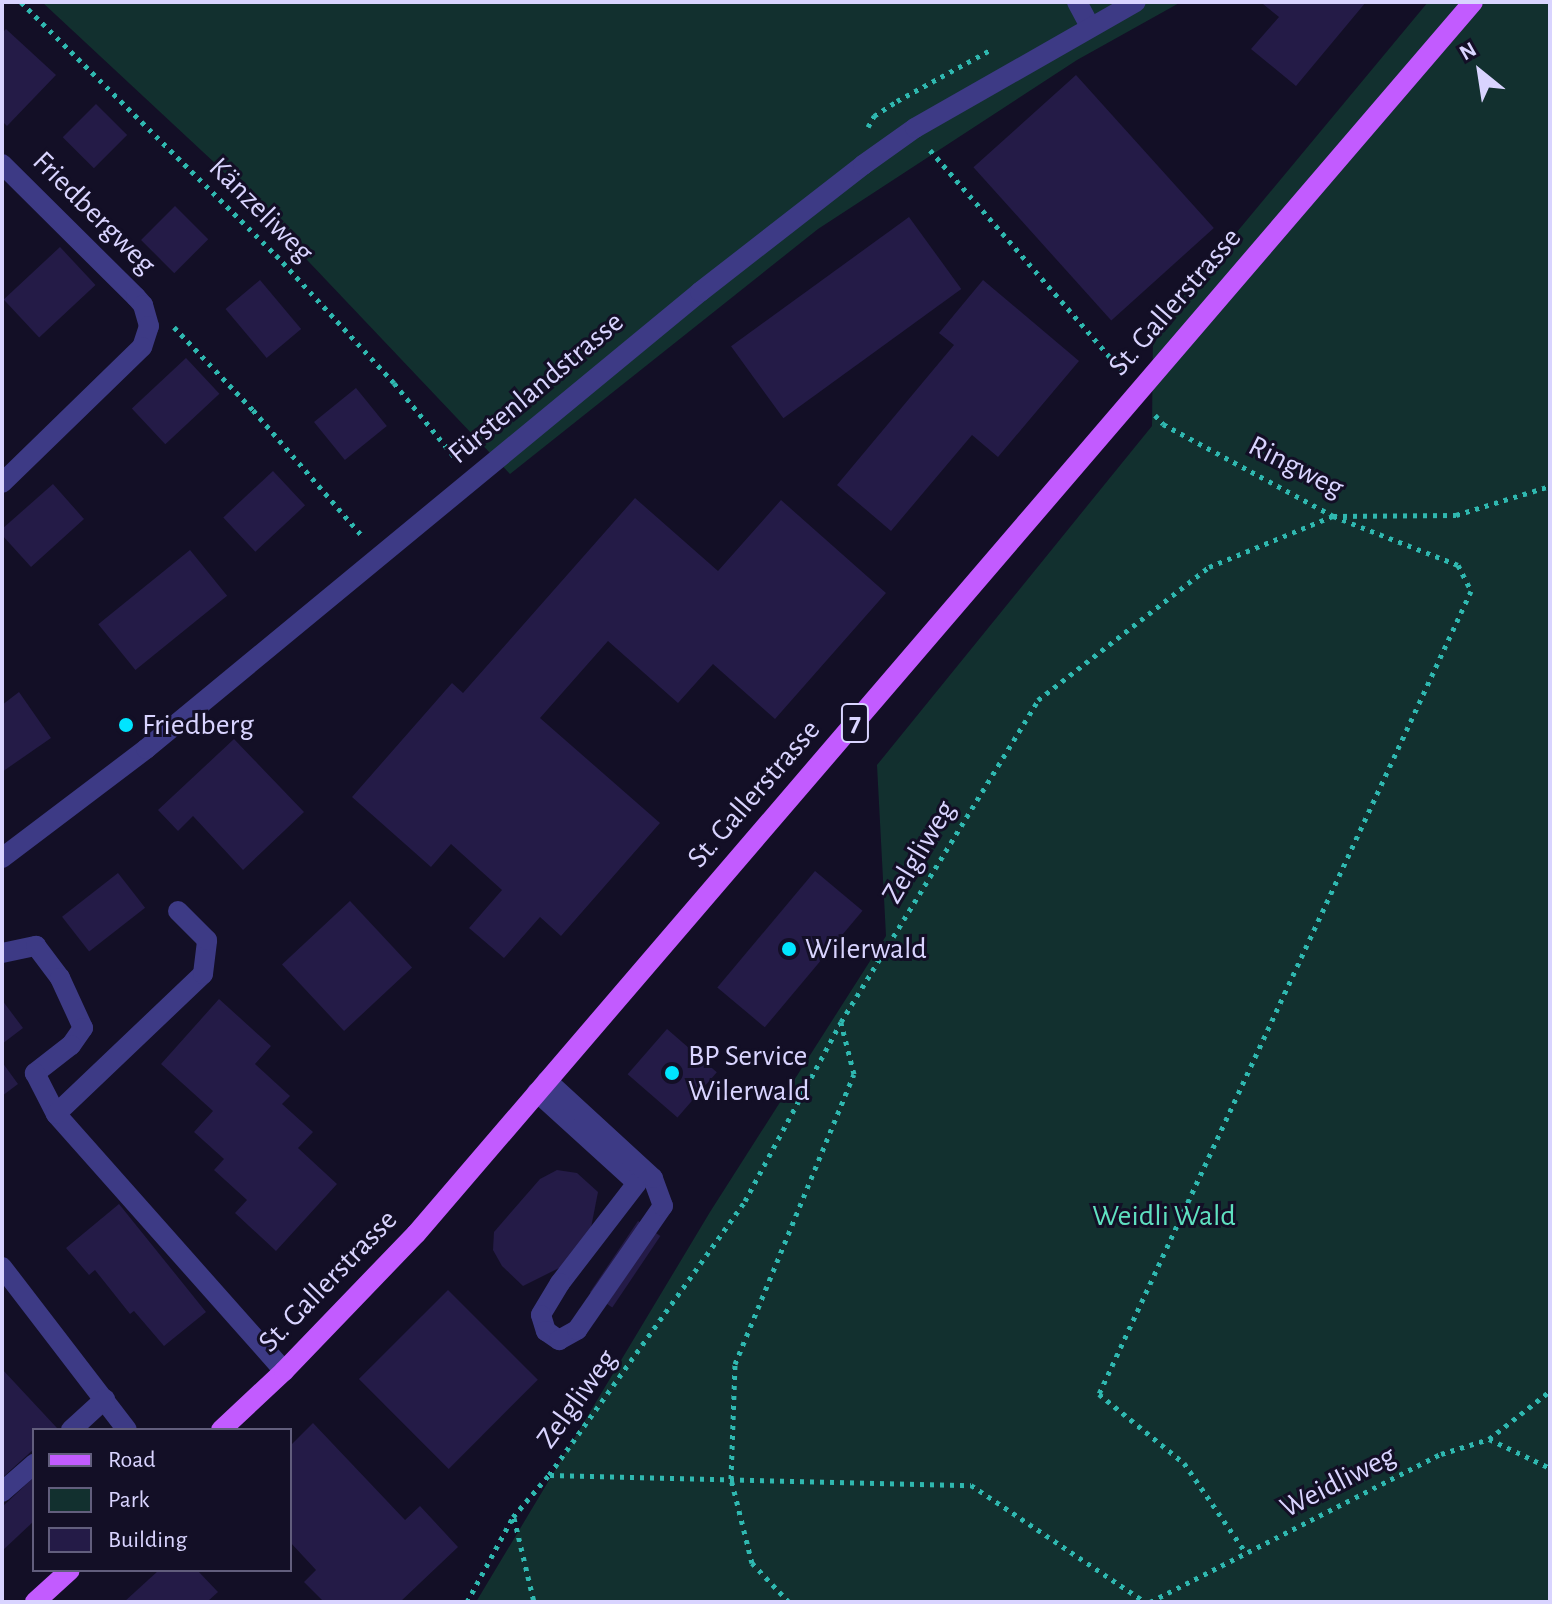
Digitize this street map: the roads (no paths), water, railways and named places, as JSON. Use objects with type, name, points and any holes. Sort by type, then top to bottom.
[{"type":"main road","name":"St. Gallerstrasse","points":[[223,1428],[284,1371],[416,1234],[1473,2]]},
{"type":"main road","points":[[35,1602],[68,1572]]},
{"type":"street","points":[[1077,2],[1090,26]]},
{"type":"street","name":"Fürstenlandstrasse","points":[[2,858],[146,749],[700,292],[863,165],[915,128],[1136,2]]},
{"type":"street","name":"Friedbergweg","points":[[2,164],[136,297],[143,305],[149,326],[142,347],[2,483]]},
{"type":"street","points":[[56,1114],[203,974],[207,940],[178,911]]},
{"type":"street","points":[[2,953],[36,946],[60,978],[83,1028],[71,1045],[35,1073],[56,1114],[284,1371]]},
{"type":"street","points":[[542,1087],[653,1178],[663,1206],[577,1330],[559,1340],[546,1331],[541,1315],[560,1283],[637,1183],[542,1087]]},
{"type":"street","points":[[2,1267],[126,1428]]},
{"type":"street","points":[[73,1428],[105,1399]]},
{"type":"street","points":[[2,1492],[32,1466]]},
{"type":"place","name":"Friedberg","points":[[126,725]]},
{"type":"place","name":"Wilerwald","points":[[789,949]]},
{"type":"place","name":"BP Service Wilerwald","points":[[672,1073]]},
{"type":"park label","name":"Weidli Wald","points":[[1164,1216]]}]
